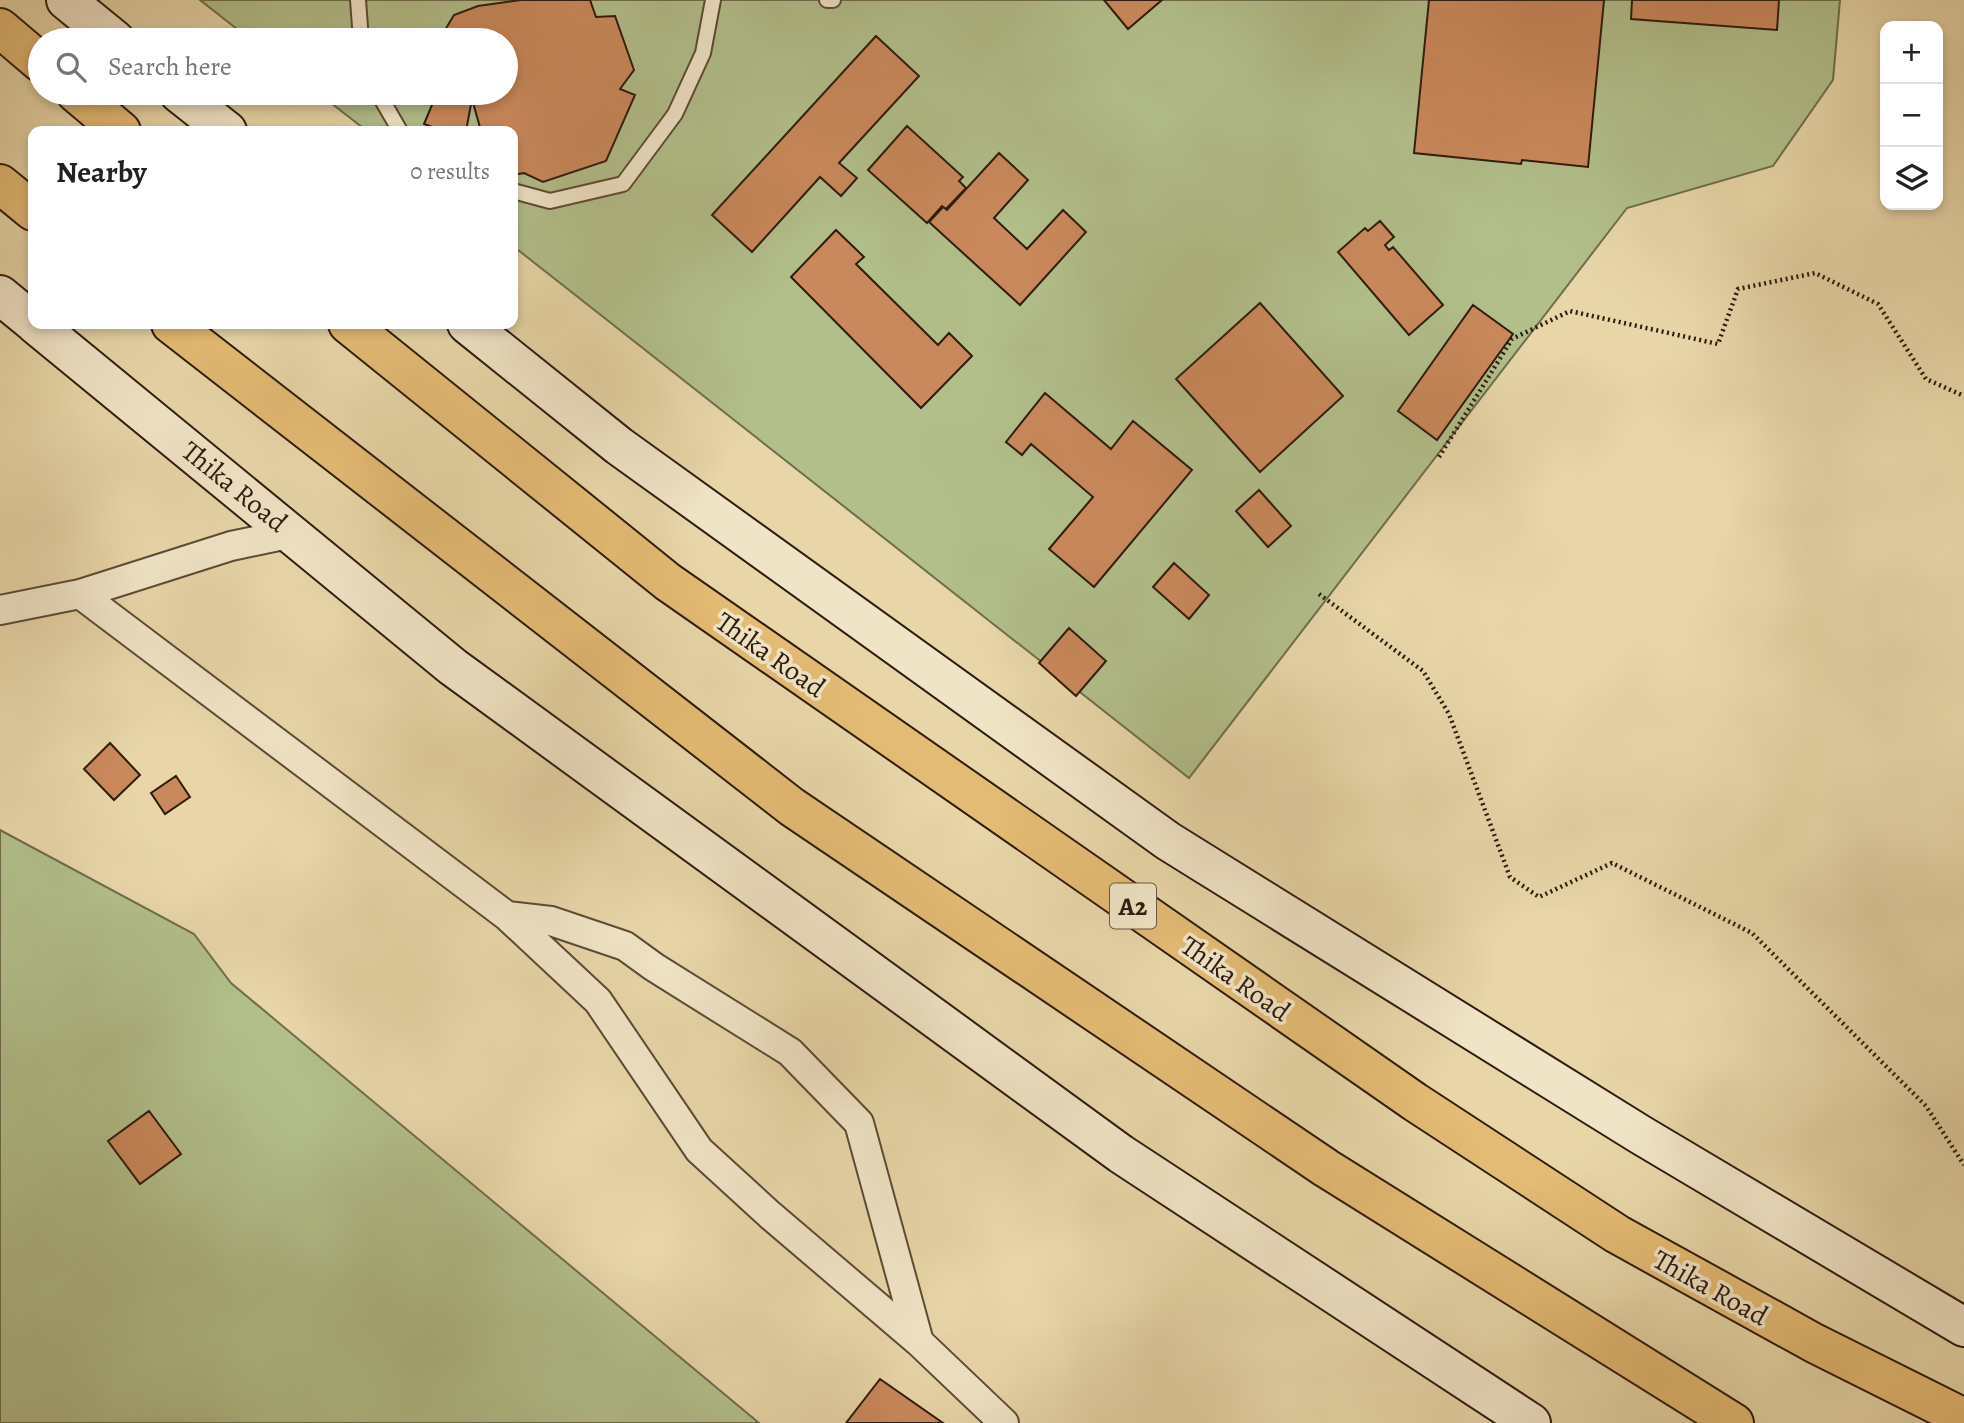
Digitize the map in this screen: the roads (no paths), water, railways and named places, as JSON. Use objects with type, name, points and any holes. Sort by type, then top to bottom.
[{"type":"highway","points":[[0,28],[28,52]]},
{"type":"highway","points":[[90,105],[115,126]]},
{"type":"highway","points":[[0,184],[28,207]]},
{"type":"highway","points":[[177,329],[793,807],[1326,1168],[1734,1423]]},
{"type":"highway","name":"Thika Road","points":[[354,329],[668,582],[1415,1102],[1617,1234],[1814,1343],[1964,1418]]},
{"type":"main road","points":[[66,0],[100,28]]},
{"type":"main road","points":[[194,105],[221,126]]},
{"type":"main road","name":"Thika Road","points":[[0,295],[28,318]]},
{"type":"main road","name":"Thika Road","points":[[41,329],[453,667],[1121,1154],[1531,1423]]},
{"type":"main road","points":[[473,329],[619,446],[1168,841],[1641,1135],[1964,1327]]},
{"type":"street","points":[[0,610],[80,594],[231,546],[293,533]]},
{"type":"street","points":[[80,594],[507,916],[598,1001],[699,1150],[770,1216],[919,1342],[1004,1423]]},
{"type":"street","points":[[507,916],[551,921],[625,946],[790,1052],[859,1123],[919,1342]]},
{"type":"lane","points":[[358,0],[360,28]]},
{"type":"lane","points":[[518,192],[550,201],[623,184],[675,114],[703,53],[713,0]]},
{"type":"lane","points":[[827,0],[833,0]]},
{"type":"lane","points":[[385,105],[397,126]]}]
